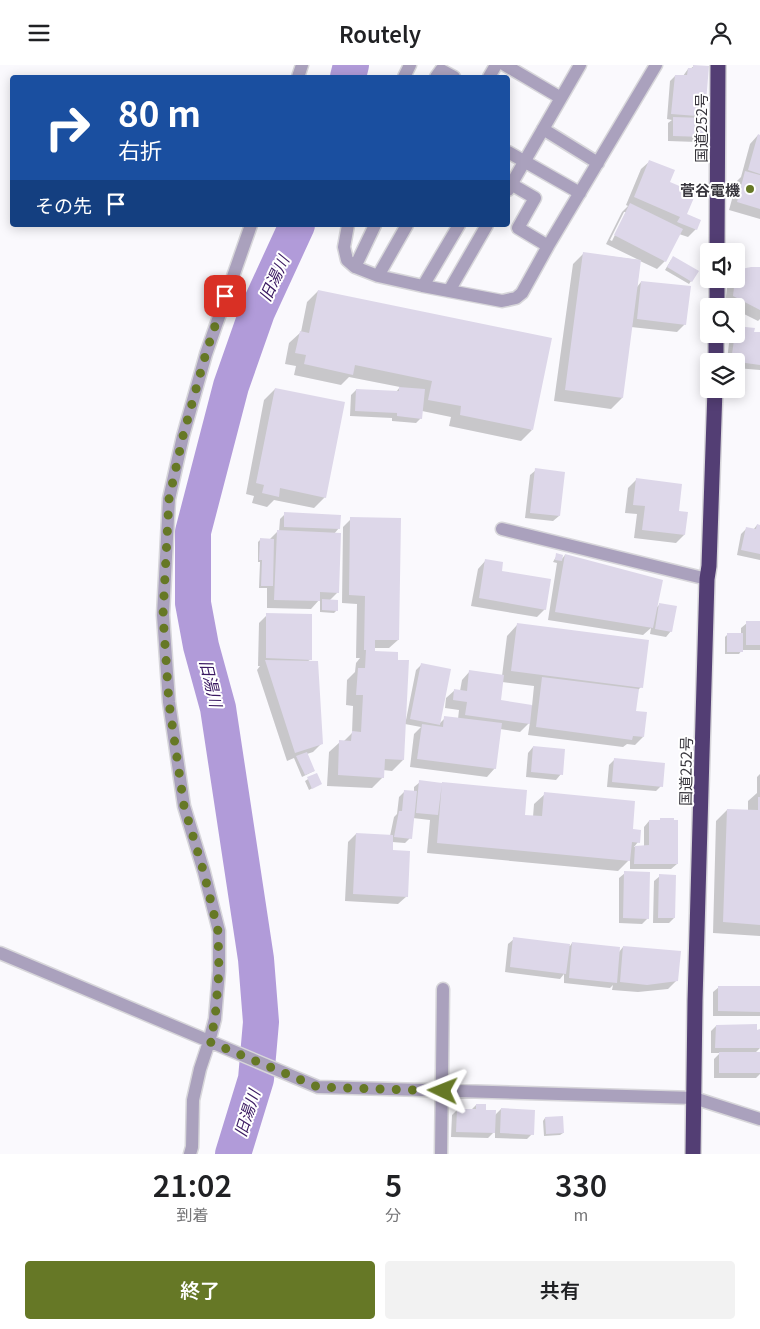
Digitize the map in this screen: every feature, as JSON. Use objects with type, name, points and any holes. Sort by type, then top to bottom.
[{"type":"highway","name":"国道252号","points":[[717,243],[718,65]]},
{"type":"highway","name":"国道252号","points":[[693,1154],[695,1001],[707,579],[710,566],[715,398]]},
{"type":"street","points":[[505,65],[562,98]]},
{"type":"street","points":[[510,185],[580,65]]},
{"type":"street","points":[[348,227],[344,247],[347,260],[355,267],[378,276],[423,286],[502,301],[516,298],[522,293],[656,65]]},
{"type":"street","points":[[438,75],[442,70],[451,75]]},
{"type":"street","points":[[543,129],[598,163]]},
{"type":"street","points":[[510,153],[580,193]]},
{"type":"street","points":[[510,187],[534,198],[518,228],[548,246]]},
{"type":"street","points":[[190,1154],[192,1147],[193,1100],[215,1019],[219,971],[218,931],[204,873],[184,806],[169,703],[163,615],[169,499],[183,436],[206,353],[250,227]]},
{"type":"street","points":[[355,267],[374,227]]},
{"type":"street","points":[[378,276],[406,227]]},
{"type":"street","points":[[423,286],[458,227]]},
{"type":"street","points":[[449,291],[486,227]]},
{"type":"street","points":[[502,529],[707,579]]},
{"type":"street","points":[[0,953],[318,1087],[694,1098],[760,1119]]},
{"type":"street","points":[[441,1154],[443,989]]},
{"type":"building","points":[[693,65],[709,66],[705,114],[697,113],[697,116],[671,114],[675,75],[687,75],[688,68],[693,68]]},
{"type":"building","points":[[673,117],[705,118],[704,137],[673,136]]},
{"type":"building","points":[[758,134],[760,135],[760,174],[748,170]]},
{"type":"building","points":[[649,160],[675,170],[670,182],[696,193],[687,214],[701,220],[697,230],[677,222],[680,217],[634,197]]},
{"type":"building","name":"菅谷電機","points":[[745,171],[760,175],[760,209],[737,202]]},
{"type":"building","points":[[630,203],[683,229],[666,262],[614,235]]},
{"type":"building","points":[[583,252],[641,260],[623,398],[565,390]]},
{"type":"building","points":[[673,256],[699,271],[692,282],[667,267]]},
{"type":"building","points":[[760,267],[760,310],[745,302],[745,298],[733,296],[734,288],[745,288],[745,268]]},
{"type":"building","points":[[641,281],[691,286],[686,325],[637,319]]},
{"type":"building","points":[[318,290],[552,338],[533,430],[460,415],[461,406],[428,400],[432,381],[355,365],[353,375],[304,364],[306,355],[295,353],[300,331],[309,333]]},
{"type":"building","points":[[745,327],[755,328],[754,332],[760,332],[760,365],[745,363],[745,353],[732,353],[734,343],[745,343]]},
{"type":"building","points":[[399,387],[425,389],[422,419],[397,416],[397,413],[355,411],[356,389],[399,391]]},
{"type":"building","points":[[275,388],[345,402],[326,498],[280,488],[279,497],[262,493],[264,485],[256,483]]},
{"type":"building","points":[[535,468],[565,472],[560,516],[530,513]]},
{"type":"building","points":[[636,478],[682,484],[679,511],[688,512],[685,535],[642,530],[645,506],[633,505]]},
{"type":"building","points":[[284,512],[341,515],[340,529],[284,527]]},
{"type":"building","points":[[350,517],[401,518],[399,640],[375,640],[375,651],[398,652],[398,660],[409,660],[404,760],[385,759],[384,778],[338,775],[339,740],[351,741],[352,731],[361,732],[363,695],[356,695],[358,668],[365,668],[366,650],[364,650],[365,596],[349,595]]},
{"type":"building","points":[[757,524],[760,525],[760,554],[741,550],[746,527],[756,529]]},
{"type":"building","points":[[277,530],[341,533],[339,593],[320,592],[320,601],[274,600]]},
{"type":"building","points":[[260,538],[274,539],[273,586],[261,586],[262,560],[259,560]]},
{"type":"building","points":[[556,553],[563,555],[562,561],[555,560]]},
{"type":"building","points":[[565,554],[663,580],[653,628],[555,612]]},
{"type":"building","points":[[485,559],[503,562],[502,571],[551,579],[546,610],[479,598]]},
{"type":"building","points":[[322,599],[338,600],[338,611],[322,610]]},
{"type":"building","points":[[659,603],[677,606],[672,632],[655,629]]},
{"type":"building","points":[[266,613],[312,614],[312,660],[266,658]]},
{"type":"building","points":[[746,621],[760,621],[760,645],[746,645]]},
{"type":"building","points":[[517,623],[649,640],[643,688],[511,671]]},
{"type":"building","points":[[727,633],[743,633],[743,652],[727,652]]},
{"type":"building","points":[[265,660],[318,661],[323,744],[295,753]]},
{"type":"building","points":[[421,663],[451,669],[440,725],[410,719]]},
{"type":"building","points":[[469,670],[504,675],[501,700],[532,705],[530,724],[465,715],[467,702],[453,700],[454,689],[467,691]]},
{"type":"building","points":[[542,677],[639,689],[636,711],[647,712],[644,737],[633,736],[632,740],[536,727]]},
{"type":"building","points":[[444,716],[502,723],[496,769],[417,759],[422,724],[443,727]]},
{"type":"building","points":[[533,746],[565,749],[563,775],[531,772]]},
{"type":"building","points":[[307,752],[315,771],[305,775],[296,756]]},
{"type":"building","points":[[614,758],[665,763],[663,787],[612,782]]},
{"type":"building","points":[[317,773],[322,784],[312,789],[307,777]]},
{"type":"building","points":[[419,780],[442,783],[438,815],[416,813]]},
{"type":"building","points":[[442,782],[527,790],[525,815],[542,816],[544,792],[635,801],[633,829],[641,830],[640,843],[632,842],[630,861],[437,843]]},
{"type":"building","points":[[404,790],[417,791],[412,839],[394,837],[399,811],[402,811]]},
{"type":"building","points":[[758,797],[760,797],[760,925],[723,922],[727,809],[758,810]]},
{"type":"building","points":[[660,818],[674,818],[674,820],[678,820],[678,864],[634,864],[635,846],[649,845],[649,820],[660,820]]},
{"type":"building","points":[[356,833],[393,835],[393,850],[410,851],[408,897],[353,894]]},
{"type":"building","points":[[624,871],[650,872],[649,919],[623,918]]},
{"type":"building","points":[[659,874],[676,875],[675,918],[658,918]]},
{"type":"building","points":[[513,937],[570,944],[566,974],[510,967]]},
{"type":"building","points":[[572,942],[620,947],[617,983],[569,978]]},
{"type":"building","points":[[623,946],[681,951],[678,981],[647,985],[620,982]]},
{"type":"building","points":[[718,986],[760,986],[760,1012],[718,1011]]},
{"type":"building","points":[[757,1024],[757,1030],[760,1029],[760,1048],[715,1048],[716,1025]]},
{"type":"building","points":[[719,1052],[760,1052],[760,1073],[719,1073]]},
{"type":"building","points":[[476,1104],[486,1104],[486,1110],[496,1110],[495,1133],[456,1132],[457,1109],[476,1109]]},
{"type":"building","points":[[501,1108],[535,1110],[534,1135],[500,1133]]},
{"type":"building","points":[[563,1116],[564,1133],[546,1134],[545,1117]]},
{"type":"waterway","name":"旧湯川","points":[[348,75],[351,65]]},
{"type":"waterway","name":"旧湯川","points":[[233,1154],[256,1079],[261,1022],[256,959],[218,708],[201,646],[193,603],[193,532],[231,386],[257,312],[296,227]]},
{"type":"place","name":"菅谷電機","points":[[750,189]]},
{"type":"route","points":[[225,296],[206,353],[183,436],[169,499],[163,615],[169,703],[184,806],[204,873],[218,931],[219,971],[215,1019],[210,1042],[318,1087],[443,1091]]}]
